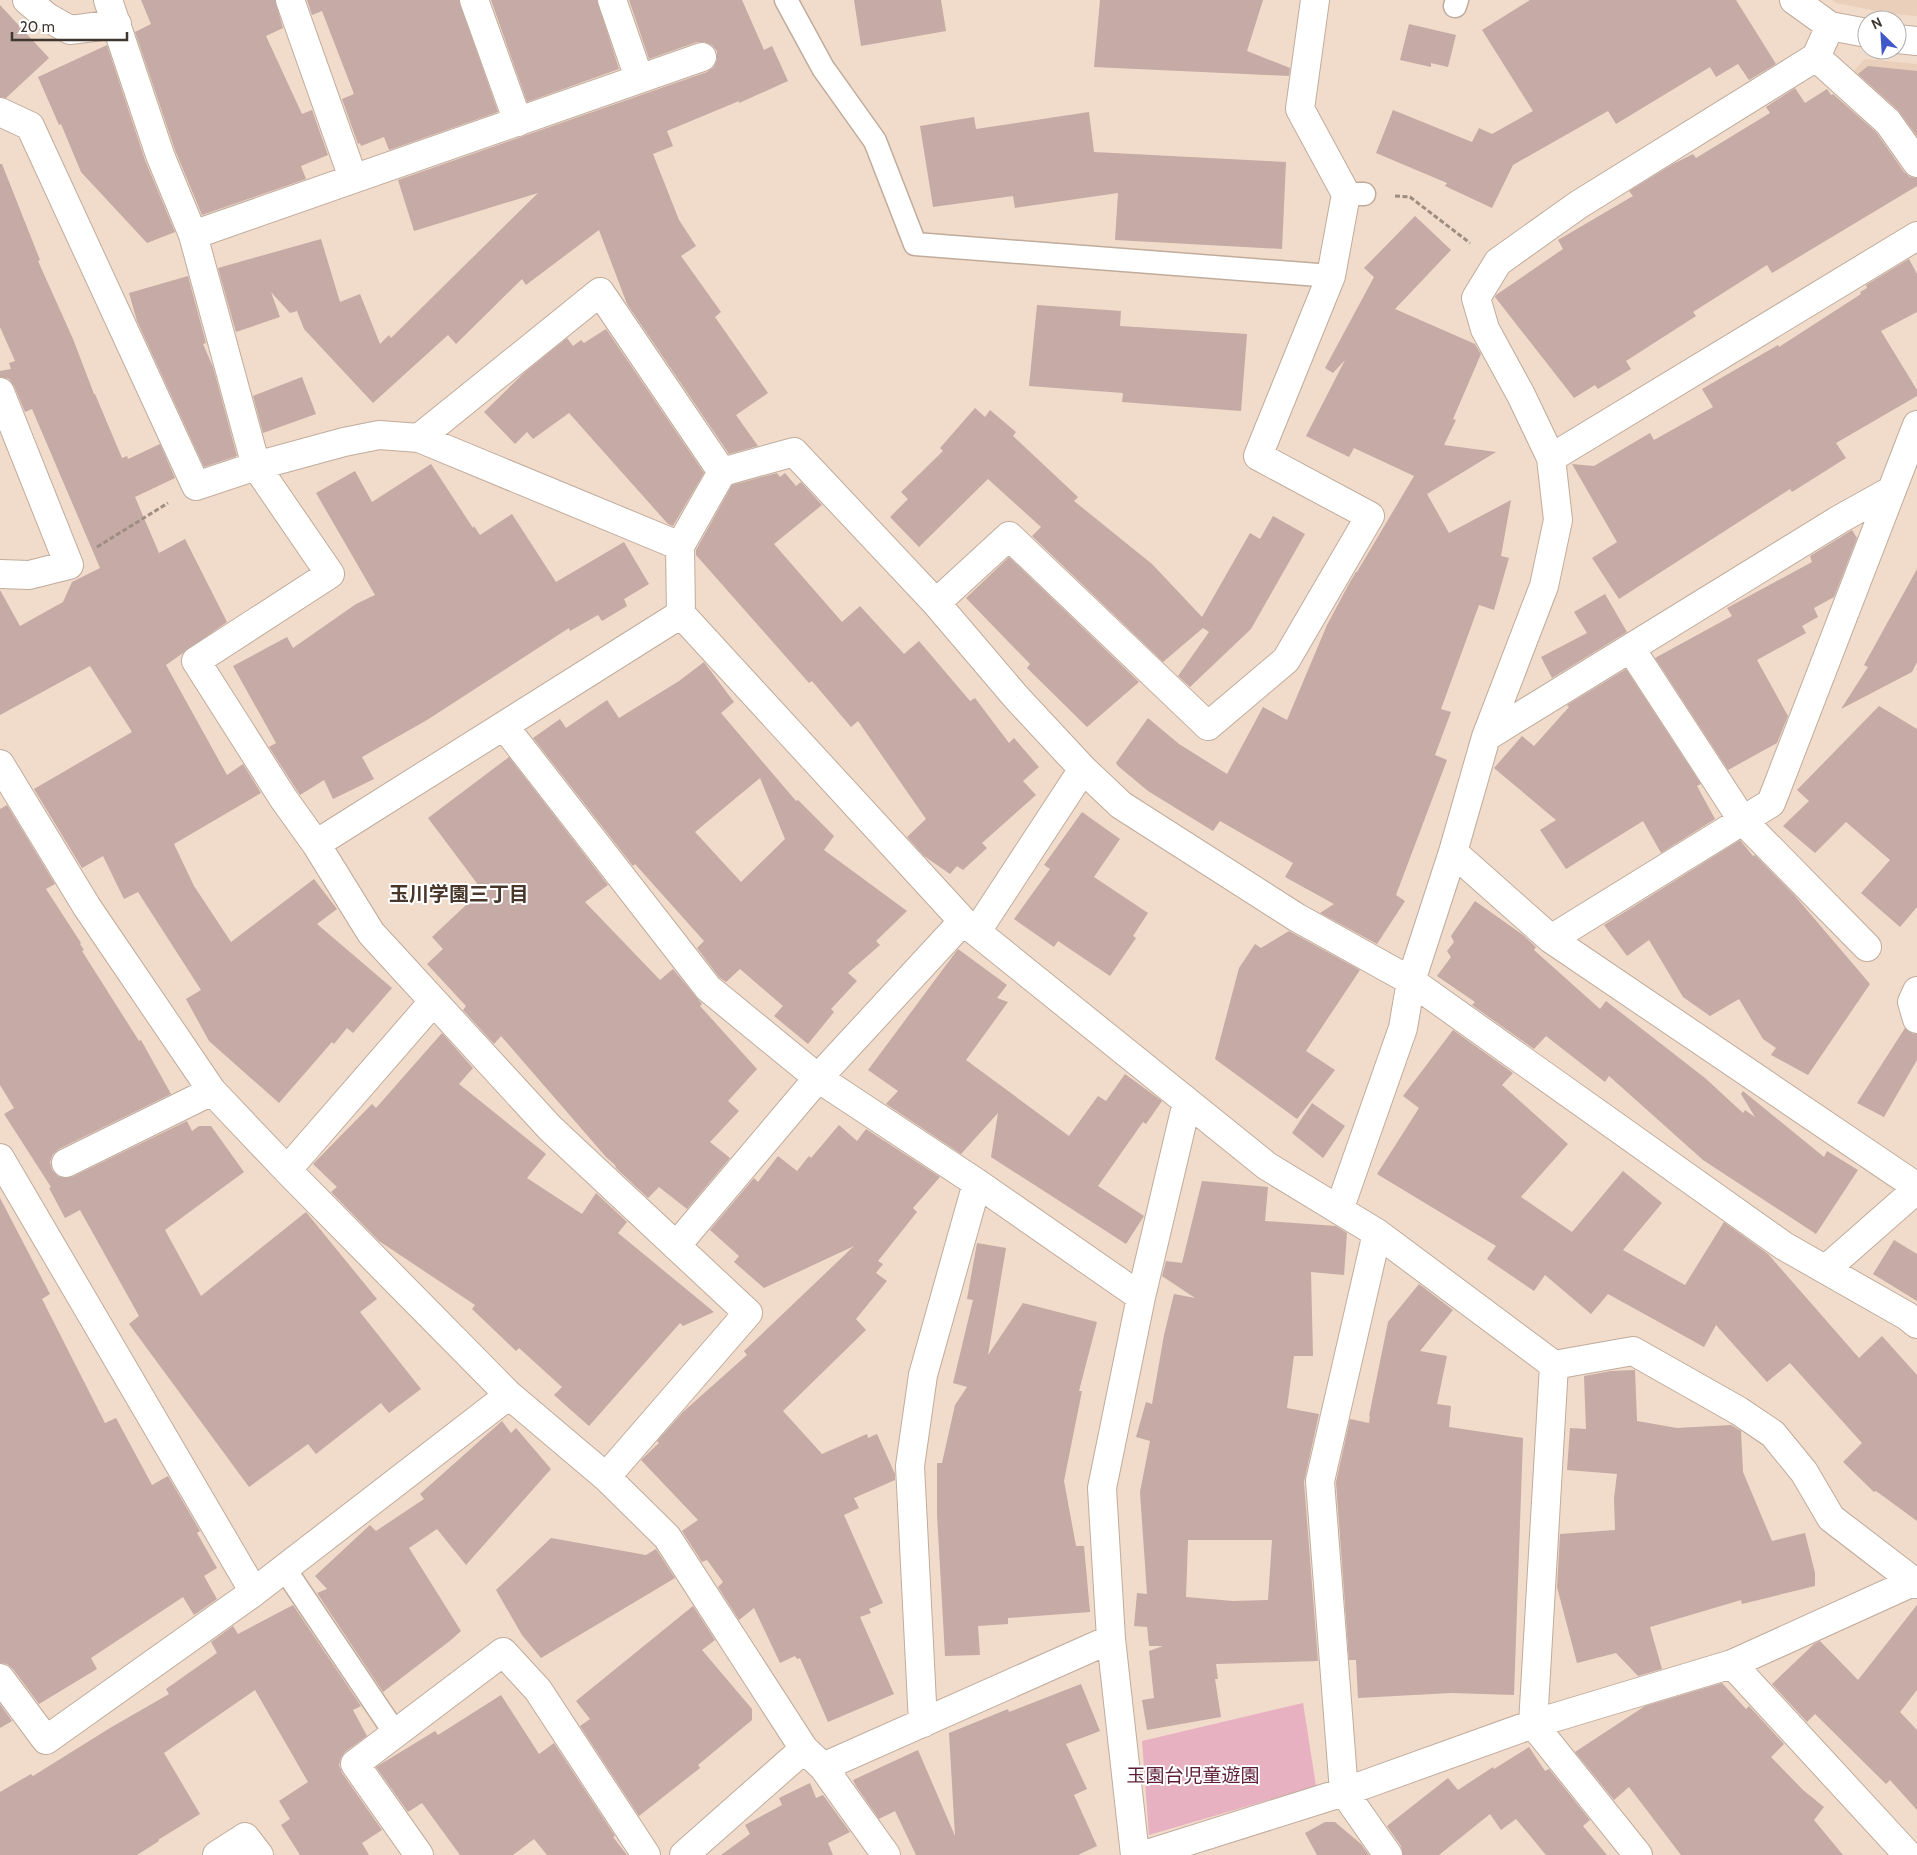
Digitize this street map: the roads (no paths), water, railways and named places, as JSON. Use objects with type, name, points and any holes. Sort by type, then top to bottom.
[{"type":"street","points":[[27,0],[47,17],[70,30],[112,12],[160,154],[193,235],[256,466],[330,574],[196,661],[283,798],[316,844],[371,933],[550,1128],[748,1313],[606,1478]]},
{"type":"street","points":[[290,0],[353,178]]},
{"type":"street","points":[[474,0],[518,122]]},
{"type":"street","points":[[612,0],[640,78]]},
{"type":"street","points":[[936,603],[1010,536],[1208,726],[1286,660],[1370,516],[1258,456],[1331,276],[1355,194],[1300,109],[1315,0]]},
{"type":"street","points":[[1794,0],[1830,26],[1857,31]]},
{"type":"street","points":[[1339,1210],[1403,1028],[1411,981],[1453,852],[1486,738],[1544,586],[1558,520],[1551,458],[1521,395],[1485,329],[1476,298],[1498,262],[1578,205],[1816,57],[1830,26]]},
{"type":"street","points":[[193,235],[702,57]]},
{"type":"street","points":[[1816,57],[1888,122],[1917,163]]},
{"type":"street","points":[[0,112],[30,126],[196,486],[256,466],[344,442],[379,435],[419,438],[680,546]]},
{"type":"street","points":[[1551,458],[1917,236]]},
{"type":"street","points":[[419,438],[600,292],[722,472]]},
{"type":"street","points":[[0,392],[69,565],[29,575],[0,574]]},
{"type":"street","points":[[1551,939],[1771,803],[1892,490],[1910,466],[1917,425]]},
{"type":"street","points":[[1144,1855],[1344,1792],[1532,1724],[1732,1664],[1915,1583],[1831,1518],[1804,1472],[1773,1434],[1739,1411],[1633,1351],[1554,1365],[1377,1233],[1267,1166],[970,926],[681,614],[680,546],[722,472],[794,452],[936,603],[1016,697],[1083,769],[1121,806],[1296,918],[1411,981],[1784,1246],[1908,1316],[1917,1324]]},
{"type":"street","points":[[1486,738],[1840,519],[1892,490]]},
{"type":"street","points":[[316,844],[681,614]]},
{"type":"street","points":[[1631,649],[1743,821],[1867,947]]},
{"type":"street","points":[[504,726],[708,988],[818,1078],[977,1183],[1142,1297]]},
{"type":"street","points":[[0,764],[87,907],[212,1091],[287,1170],[509,1395],[606,1478],[667,1537],[813,1758],[886,1855]]},
{"type":"street","points":[[676,1246],[818,1078],[970,926],[1083,769]]},
{"type":"street","points":[[1453,852],[1551,939],[1917,1188],[1826,1269]]},
{"type":"street","points":[[287,1170],[433,1002]]},
{"type":"street","points":[[66,1163],[212,1091]]},
{"type":"street","points":[[1135,1855],[1111,1639],[1102,1488],[1142,1297],[1187,1102]]},
{"type":"street","points":[[0,1158],[254,1592]]},
{"type":"street","points":[[923,1723],[910,1466],[923,1375],[977,1183]]},
{"type":"street","points":[[1377,1233],[1320,1481],[1344,1792],[1388,1855]]},
{"type":"street","points":[[1554,1365],[1532,1724],[1638,1855]]},
{"type":"street","points":[[0,1678],[46,1740],[254,1592],[509,1395]]},
{"type":"street","points":[[684,1855],[813,1758],[923,1723],[1111,1639]]},
{"type":"street","points":[[419,1855],[355,1764],[503,1652],[538,1690],[646,1855]]},
{"type":"street","points":[[1732,1664],[1908,1855]]},
{"type":"street","points":[[217,1855],[245,1837],[258,1855]]},
{"type":"lane","points":[[786,0],[823,68],[875,141],[915,244],[1331,276]]},
{"type":"lane","points":[[284,1568],[395,1733]]},
{"type":"district","name":"玉川学園三丁目","points":[[459,894]]},
{"type":"park label","name":"玉園台児童遊園","points":[[1193,1775]]}]
